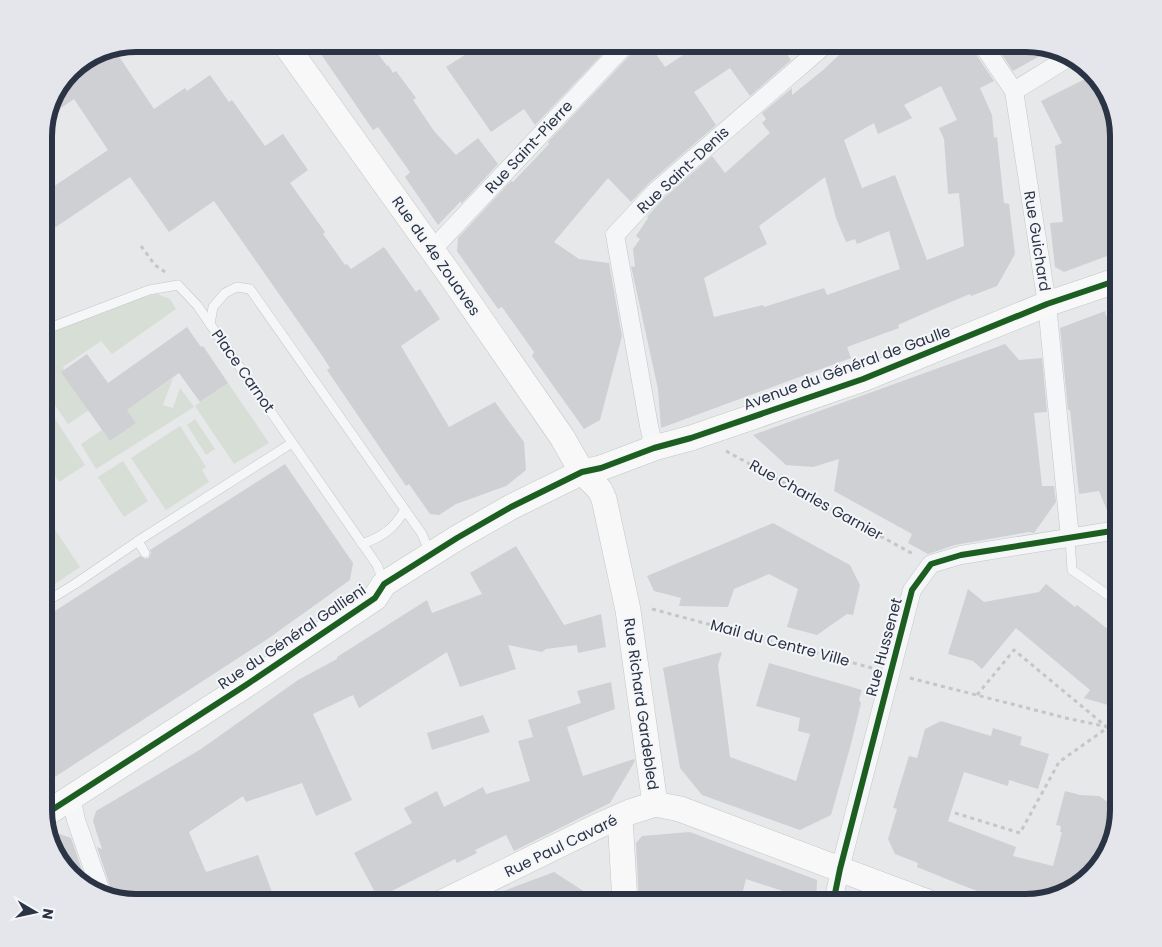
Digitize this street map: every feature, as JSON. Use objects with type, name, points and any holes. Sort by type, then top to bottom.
[{"type":"main road","name":"Rue du 4e Zouaves","points":[[291,52],[562,437],[582,472]]},
{"type":"main road","name":"Avenue du Général de Gaulle","points":[[582,472],[601,468],[654,448],[702,434],[863,379],[1047,304],[1110,283]]},
{"type":"main road","name":"Rue du Général Gallieni","points":[[53,809],[238,690],[375,598],[384,584],[430,554],[511,507],[582,472]]},
{"type":"main road","name":"Rue Richard Gardebled","points":[[582,472],[600,490],[604,498],[628,610],[655,804],[680,809],[906,894]]},
{"type":"main road","name":"Rue Paul Cavaré","points":[[459,894],[598,826],[630,812],[655,804]]},
{"type":"main road","points":[[620,817],[624,894]]},
{"type":"street","name":"Rue Saint-Pierre","points":[[432,250],[618,52]]},
{"type":"street","name":"Rue Saint-Denis","points":[[654,448],[615,235],[657,190],[810,52]]},
{"type":"street","name":"Rue Guichard","points":[[987,52],[1014,91],[1047,304],[1070,538]]},
{"type":"street","points":[[1014,91],[1062,62]]},
{"type":"street","points":[[931,564],[961,556],[1110,531]]},
{"type":"street","name":"Rue Hussenet","points":[[835,894],[912,590],[931,564]]},
{"type":"street","points":[[71,797],[76,820],[98,885]]},
{"type":"lane","points":[[53,327],[149,290],[178,285],[197,304],[210,324]]},
{"type":"lane","name":"Place Carnot","points":[[384,584],[377,565],[210,324],[213,307],[225,293],[237,287],[250,289],[422,534],[430,554]]},
{"type":"lane","points":[[53,597],[292,443]]},
{"type":"lane","points":[[362,544],[378,538],[391,529],[405,510]]},
{"type":"lane","points":[[1070,538],[1072,570],[1110,596]]},
{"type":"lane","points":[[138,541],[145,553]]},
{"type":"path","points":[[141,246],[155,265],[165,271]]},
{"type":"path","points":[[977,695],[1014,650],[1108,728],[1110,734]]},
{"type":"path","points":[[954,813],[1020,833],[1059,762],[1108,728]]},
{"type":"shaded area","points":[[157,294],[170,299],[176,309],[112,354],[101,341],[63,367],[64,370],[62,372],[89,410],[68,424],[53,402],[53,330],[146,296]]},
{"type":"shaded area","points":[[173,378],[163,405],[173,408],[180,388],[194,407],[96,469],[81,444],[102,430],[110,441],[136,423],[127,410]]},
{"type":"shaded area","points":[[228,383],[269,443],[234,464],[195,406]]},
{"type":"shaded area","points":[[53,416],[85,465],[59,482],[53,472]]},
{"type":"shaded area","points":[[195,419],[215,449],[206,455],[187,425]]},
{"type":"shaded area","points":[[180,426],[206,467],[202,470],[209,482],[166,510],[131,458]]},
{"type":"shaded area","points":[[123,461],[148,501],[124,517],[98,477]]},
{"type":"shaded area","points":[[53,527],[80,567],[53,585]]},
{"type":"building","points":[[319,52],[377,52],[393,73],[396,71],[416,98],[413,100],[434,131],[456,155],[478,138],[498,164],[461,204],[461,201],[438,225],[405,177],[410,172],[378,127],[373,130]]},
{"type":"building","points":[[469,52],[604,52],[535,125],[524,109],[491,132],[446,67]]},
{"type":"building","points":[[633,52],[655,52],[665,67],[688,52],[785,52],[791,60],[750,96],[730,68],[694,92],[716,125],[650,182],[631,202],[608,178],[554,242],[579,259],[609,263],[622,336],[600,420],[584,429],[532,356],[534,352],[502,307],[498,309],[457,251],[458,238],[511,181],[513,182],[549,144],[548,142]]},
{"type":"building","points":[[842,52],[974,52],[994,81],[980,88],[992,115],[994,138],[997,137],[1004,203],[1009,204],[1015,254],[997,286],[971,296],[970,294],[898,325],[899,328],[847,347],[851,358],[661,428],[658,389],[631,266],[635,267],[633,249],[640,239],[636,236],[647,217],[664,198],[712,156],[725,173],[770,133],[762,123],[766,119],[762,113],[792,88],[792,95]],"holes":[[[941,86],[957,120],[939,128],[944,139],[948,194],[959,193],[964,246],[927,260],[895,175],[862,188],[844,140],[874,123],[878,134],[912,118],[904,105]],[[825,177],[836,218],[846,242],[855,239],[857,244],[889,231],[900,269],[827,295],[824,288],[764,307],[763,305],[714,317],[704,278],[767,244],[759,226]]]},
{"type":"building","points":[[1000,52],[1025,52],[1042,55],[1013,71]]},
{"type":"building","points":[[118,55],[154,109],[185,88],[187,91],[210,75],[229,102],[232,100],[265,146],[283,134],[308,170],[290,183],[325,232],[323,234],[345,265],[347,264],[351,269],[384,247],[416,292],[420,289],[440,319],[401,346],[449,427],[495,402],[524,442],[526,470],[506,486],[456,504],[439,515],[430,514],[409,484],[406,486],[327,370],[330,368],[323,357],[214,201],[169,232],[130,177],[53,229],[53,187],[108,150],[74,99],[57,111],[67,90],[77,77],[104,59]]},
{"type":"building","points":[[1086,78],[1101,99],[1108,120],[1110,139],[1110,255],[1064,272],[1055,267],[1050,223],[1063,222],[1055,146],[1062,143],[1041,101]]},
{"type":"building","points":[[1105,311],[1106,316],[1110,316],[1110,518],[1099,491],[1079,494],[1060,328]]},
{"type":"building","points":[[187,327],[201,347],[203,346],[228,383],[200,402],[179,373],[127,410],[136,423],[110,441],[61,372],[87,354],[108,383]]},
{"type":"building","points":[[1005,344],[1019,360],[1042,358],[1047,412],[1034,413],[1042,486],[1054,486],[1056,502],[1034,533],[1029,532],[955,545],[928,554],[908,543],[912,534],[834,491],[839,459],[813,467],[786,465],[753,435]]},
{"type":"building","points":[[285,464],[353,563],[350,580],[269,638],[53,778],[53,612],[140,556],[145,559],[149,558],[150,550]]},
{"type":"building","points":[[773,523],[850,565],[860,585],[853,615],[847,614],[817,635],[787,627],[798,589],[769,574],[734,589],[728,607],[679,606],[681,598],[654,591],[647,576]]},
{"type":"building","points":[[516,546],[564,625],[601,614],[606,647],[578,653],[577,645],[546,649],[542,652],[508,645],[516,669],[460,687],[447,652],[359,708],[353,695],[313,714],[352,800],[316,816],[302,783],[246,802],[243,796],[189,832],[206,872],[258,855],[273,894],[137,894],[120,893],[109,890],[110,886],[97,847],[102,849],[93,821],[96,811],[201,749],[298,680],[337,659],[337,657],[427,600],[432,613],[482,594],[470,573]]},
{"type":"building","points":[[1046,584],[1110,631],[1110,706],[1084,698],[1090,690],[1016,628],[982,669],[973,661],[948,654],[968,589],[984,602],[1039,592]]},
{"type":"building","points":[[722,652],[718,665],[730,757],[796,781],[810,734],[798,731],[800,718],[756,706],[769,663],[862,690],[859,700],[861,703],[851,744],[831,815],[800,830],[702,795],[680,768],[663,668]]},
{"type":"building","points":[[611,682],[615,709],[567,727],[583,776],[634,759],[635,761],[610,803],[514,851],[506,835],[475,850],[477,853],[457,863],[455,859],[386,894],[376,894],[354,853],[412,823],[404,808],[437,791],[444,807],[483,787],[486,794],[530,781],[518,741],[533,737],[528,720],[581,703],[577,691]]},
{"type":"building","points":[[483,715],[490,732],[432,750],[427,733]]},
{"type":"building","points":[[941,721],[991,736],[993,728],[1022,737],[1020,745],[1049,754],[1038,789],[1009,780],[1008,786],[964,772],[948,821],[1016,847],[1013,856],[1053,866],[1062,832],[1060,832],[1061,826],[1056,825],[1065,791],[1080,795],[1099,796],[1110,803],[1108,827],[1105,837],[1089,866],[1063,886],[1047,892],[1036,894],[985,894],[917,867],[918,863],[895,854],[888,839],[897,809],[893,808],[909,756],[917,758],[925,729]]},
{"type":"building","points":[[690,832],[817,880],[816,894],[792,894],[746,879],[742,894],[639,894],[636,843],[642,836]]},
{"type":"building","points":[[60,834],[71,838],[84,876],[70,862],[61,848],[57,836]]},
{"type":"building","points":[[554,872],[588,894],[495,894]]},
{"type":"cycle path","points":[[53,809],[246,685],[375,598],[384,584],[511,507],[582,472],[601,468],[654,448],[691,438],[863,379],[1047,304],[1110,283]]},
{"type":"cycle path","points":[[835,894],[912,590],[931,564],[961,555],[1110,531]]}]
